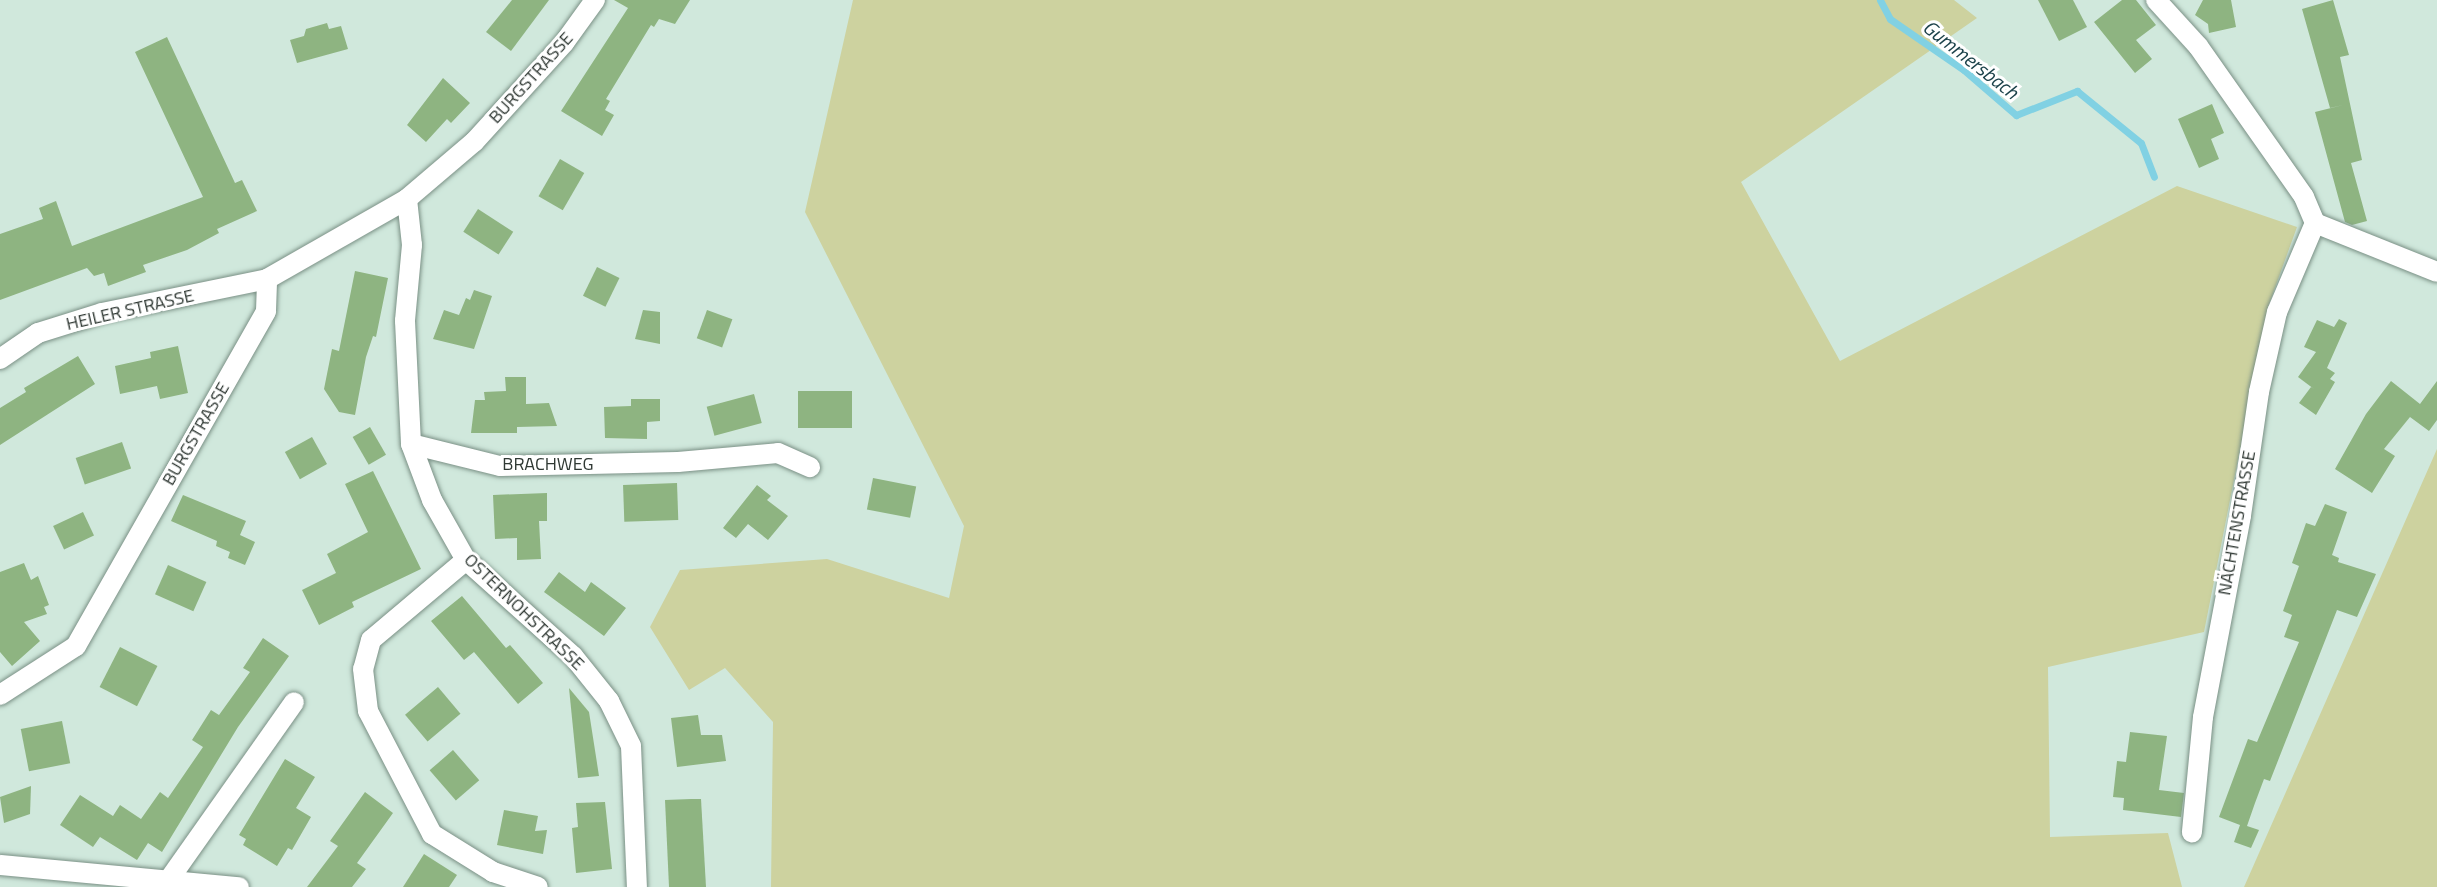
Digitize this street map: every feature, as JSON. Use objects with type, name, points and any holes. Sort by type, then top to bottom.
[{"type":"street","name":"BURGSTRASSE","points":[[0,695],[76,646],[266,311],[267,279],[407,199],[474,142],[564,43],[595,0]]},
{"type":"street","points":[[2156,0],[2205,56],[2304,197],[2315,223],[2437,272]]},
{"type":"street","points":[[407,199],[412,245],[405,321],[411,444]]},
{"type":"street","name":"NÄCHTENSTRASSE","points":[[2192,832],[2204,717],[2241,516],[2259,392],[2277,312],[2315,223]]},
{"type":"street","name":"HEILER STRASSE","points":[[0,359],[38,333],[102,313],[267,279]]},
{"type":"street","name":"BRACHWEG","points":[[411,444],[500,466],[678,462],[778,453],[810,467]]},
{"type":"street","name":"OSTERNOHSTRASSE","points":[[411,444],[432,500],[466,560],[573,656],[609,700],[631,746],[637,887]]},
{"type":"street","points":[[466,560],[371,640],[363,669],[368,711],[432,834],[492,872],[538,887]]},
{"type":"street","points":[[170,878],[294,702]]},
{"type":"street","points":[[0,865],[170,878],[239,887]]},
{"type":"green space","points":[[853,0],[1954,0],[1977,18],[1741,182],[1840,361],[2177,186],[2297,227],[2268,307],[2204,632],[2048,667],[2050,837],[2168,833],[2182,887],[771,887],[773,722],[725,668],[689,690],[650,627],[680,570],[827,559],[949,598],[964,526],[805,212]]},
{"type":"green space","points":[[2437,449],[2437,887],[2244,887],[2259,853]]},
{"type":"building","points":[[512,0],[549,0],[511,51],[486,32]]},
{"type":"building","points":[[614,0],[690,0],[675,24],[659,19],[654,27],[651,25],[606,99],[610,101],[605,110],[614,115],[602,136],[561,111],[628,8]]},
{"type":"building","points":[[2038,0],[2073,0],[2087,27],[2059,41]]},
{"type":"building","points":[[2122,0],[2136,0],[2156,25],[2136,40],[2152,59],[2135,73],[2094,22]]},
{"type":"building","points":[[2203,0],[2231,0],[2236,27],[2209,33],[2208,24],[2195,15]]},
{"type":"building","points":[[2333,0],[2349,55],[2340,57],[2362,160],[2351,163],[2367,221],[2352,225],[2345,222],[2315,112],[2343,105],[2330,108],[2302,9]]},
{"type":"building","points":[[327,23],[329,29],[341,26],[348,49],[297,63],[290,40],[304,36],[306,29]]},
{"type":"building","points":[[167,37],[235,183],[242,180],[257,211],[217,229],[219,233],[187,250],[143,265],[146,272],[108,286],[104,273],[94,276],[87,268],[0,300],[0,234],[43,219],[39,208],[56,201],[72,246],[203,197],[135,52]]},
{"type":"building","points":[[443,78],[470,103],[451,123],[447,119],[426,142],[407,125]]},
{"type":"building","points":[[2212,104],[2224,133],[2211,139],[2219,159],[2199,168],[2178,119]]},
{"type":"building","points":[[560,159],[584,173],[563,210],[538,196]]},
{"type":"building","points":[[478,209],[513,232],[499,255],[463,232]]},
{"type":"building","points":[[597,267],[619,278],[605,307],[583,296]]},
{"type":"building","points":[[355,271],[388,278],[376,337],[373,336],[366,357],[355,415],[339,412],[324,389],[332,349],[339,351]]},
{"type":"building","points":[[474,290],[492,296],[474,349],[433,339],[444,310],[459,315],[466,298],[470,300]]},
{"type":"building","points":[[643,310],[660,312],[660,344],[635,339]]},
{"type":"building","points":[[707,310],[732,319],[722,347],[697,338]]},
{"type":"building","points":[[2339,319],[2347,323],[2327,368],[2335,373],[2330,379],[2335,382],[2316,415],[2299,403],[2311,387],[2314,389],[2298,377],[2316,352],[2304,347],[2317,320],[2334,327]]},
{"type":"building","points":[[178,346],[188,393],[160,399],[157,386],[120,394],[115,366],[151,358],[150,352]]},
{"type":"building","points":[[78,356],[95,384],[0,445],[0,408],[26,392],[24,388]]},
{"type":"building","points":[[505,377],[526,377],[526,404],[549,403],[557,426],[517,427],[517,433],[471,433],[475,400],[485,400],[484,392],[506,391]]},
{"type":"building","points":[[2391,381],[2420,404],[2437,381],[2437,420],[2429,431],[2410,417],[2384,449],[2395,456],[2372,493],[2335,469],[2366,414]]},
{"type":"building","points":[[798,391],[852,391],[852,428],[798,428]]},
{"type":"building","points":[[754,394],[762,423],[714,436],[707,407]]},
{"type":"building","points":[[631,399],[660,399],[660,421],[647,422],[647,439],[605,438],[604,407],[631,406]]},
{"type":"building","points":[[370,427],[386,455],[369,465],[353,437]]},
{"type":"building","points":[[312,437],[327,464],[300,479],[285,452]]},
{"type":"building","points":[[122,442],[131,468],[85,484],[76,458]]},
{"type":"building","points":[[373,471],[421,569],[352,602],[354,607],[319,625],[302,590],[336,573],[327,554],[368,532],[345,484]]},
{"type":"building","points":[[873,478],[916,486],[910,518],[867,509]]},
{"type":"building","points":[[677,483],[678,520],[624,522],[623,485]]},
{"type":"building","points":[[757,485],[771,496],[767,500],[788,516],[768,540],[748,524],[736,538],[723,528]]},
{"type":"building","points":[[547,493],[547,521],[539,521],[541,559],[517,560],[517,538],[495,539],[493,495]]},
{"type":"building","points":[[183,495],[246,521],[240,535],[255,542],[245,565],[228,558],[230,552],[216,546],[217,541],[171,521]]},
{"type":"building","points":[[2325,504],[2347,512],[2332,555],[2339,558],[2338,562],[2376,574],[2357,617],[2337,610],[2270,781],[2264,779],[2255,803],[2247,826],[2259,830],[2251,848],[2234,842],[2240,825],[2219,817],[2248,739],[2257,742],[2299,642],[2284,637],[2292,615],[2283,611],[2299,566],[2292,563],[2306,523],[2315,526]]},
{"type":"building","points":[[83,512],[94,536],[64,550],[53,526]]},
{"type":"building","points":[[24,563],[31,580],[38,576],[49,605],[44,607],[47,614],[24,622],[40,641],[12,666],[0,652],[0,572]]},
{"type":"building","points":[[168,565],[206,582],[193,611],[155,594]]},
{"type":"building","points":[[559,572],[585,592],[591,582],[626,608],[604,636],[544,592]]},
{"type":"building","points":[[462,596],[506,648],[510,645],[543,683],[518,704],[474,652],[464,660],[431,621]]},
{"type":"building","points":[[263,638],[289,656],[238,727],[162,852],[148,843],[137,860],[100,837],[93,847],[60,825],[80,795],[113,816],[120,805],[141,819],[160,792],[168,798],[203,747],[192,740],[211,710],[219,715],[250,672],[243,668]]},
{"type":"building","points":[[120,647],[157,666],[137,706],[100,687]]},
{"type":"building","points":[[438,687],[460,714],[428,741],[405,715]]},
{"type":"building","points":[[569,688],[589,712],[599,776],[578,778]]},
{"type":"building","points":[[698,715],[701,735],[722,735],[726,761],[677,767],[671,718]]},
{"type":"building","points":[[62,721],[70,763],[29,771],[21,729]]},
{"type":"building","points":[[2130,732],[2167,736],[2159,790],[2184,793],[2181,817],[2123,810],[2124,798],[2113,797],[2117,761],[2126,762]]},
{"type":"building","points":[[453,750],[479,780],[456,801],[430,770]]},
{"type":"building","points":[[285,759],[315,777],[296,808],[311,817],[292,850],[288,848],[277,866],[243,845],[246,839],[239,835]]},
{"type":"building","points":[[31,786],[30,814],[4,823],[0,797]]},
{"type":"building","points":[[365,792],[393,813],[357,863],[366,869],[352,887],[307,887],[338,846],[330,841]]},
{"type":"building","points":[[701,799],[706,887],[669,887],[665,800]]},
{"type":"building","points":[[605,802],[612,869],[576,873],[572,828],[578,827],[576,803]]},
{"type":"building","points":[[504,810],[538,816],[535,831],[547,830],[543,854],[497,845]]},
{"type":"building","points":[[424,854],[457,875],[449,887],[403,887]]},
{"type":"waterway","name":"Gummersbach","points":[[1880,0],[1890,19],[1964,70],[2016,115],[2077,91],[2141,143],[2154,177]]}]
